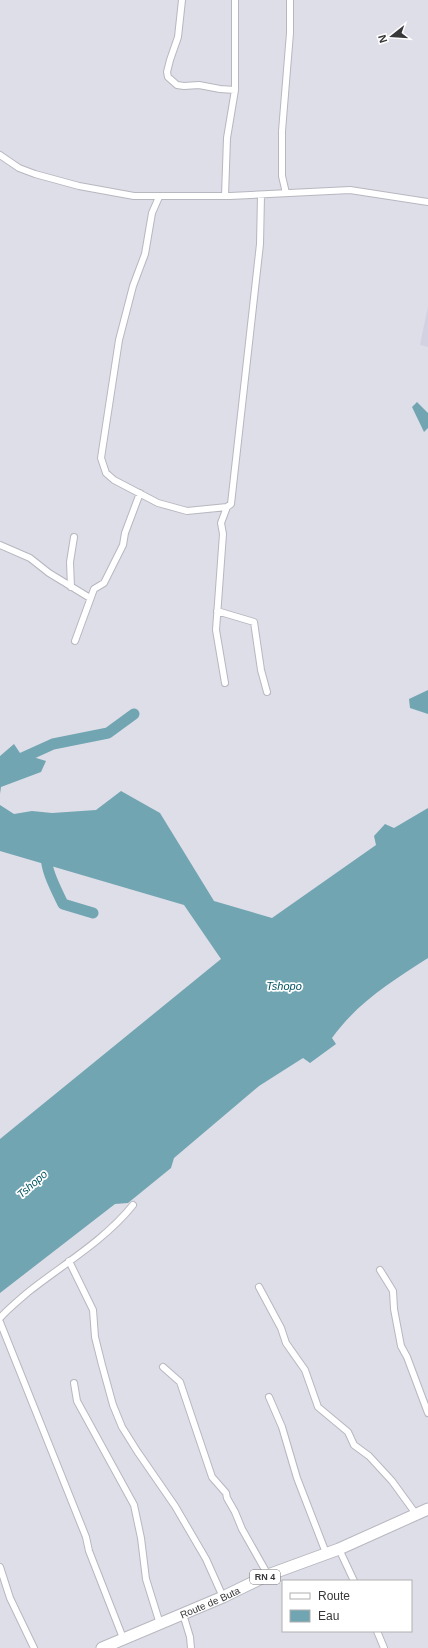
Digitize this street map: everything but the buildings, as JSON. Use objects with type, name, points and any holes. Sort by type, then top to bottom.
[{"type":"highway","name":"Route de Buta","points":[[102,1648],[223,1597],[268,1575],[339,1549],[428,1509]]},
{"type":"street","points":[[182,0],[178,37],[167,72],[168,77],[177,84],[184,86],[199,85],[220,90],[235,90]]},
{"type":"street","points":[[225,196],[228,138],[235,90],[235,0]]},
{"type":"street","points":[[286,193],[282,176],[282,131],[290,33],[290,0]]},
{"type":"street","points":[[0,155],[19,168],[79,186],[134,196],[160,197],[261,195],[350,190],[428,202]]},
{"type":"street","points":[[225,683],[216,630],[223,534],[221,524],[227,507],[231,504],[260,244],[261,195]]},
{"type":"street","points":[[160,197],[152,213],[145,254],[133,286],[119,340],[101,458],[106,473],[114,480],[158,503],[187,511],[227,507]]},
{"type":"street","points":[[75,641],[94,589],[104,583],[123,545],[125,533],[140,493]]},
{"type":"street","points":[[71,587],[70,562],[74,537]]},
{"type":"street","points":[[0,545],[30,558],[48,573],[90,598]]},
{"type":"street","points":[[217,611],[254,622],[261,670],[267,692]]},
{"type":"street","points":[[0,1318],[42,1280],[69,1261],[123,1218],[133,1205]]},
{"type":"street","points":[[69,1261],[93,1310],[95,1337],[113,1405],[122,1427],[175,1506],[206,1559],[223,1597]]},
{"type":"street","points":[[380,1270],[393,1290],[394,1309],[401,1346],[407,1357],[428,1413]]},
{"type":"street","points":[[259,1287],[281,1328],[286,1343],[306,1370],[318,1407],[348,1432],[354,1445],[369,1456],[392,1481],[416,1514]]},
{"type":"street","points":[[0,1322],[86,1536],[89,1551],[96,1565],[123,1638]]},
{"type":"street","points":[[163,1367],[180,1382],[212,1478],[226,1493],[242,1529],[268,1575]]},
{"type":"street","points":[[74,1383],[77,1401],[134,1505],[141,1538],[146,1579],[160,1624]]},
{"type":"street","points":[[269,1397],[282,1427],[297,1478],[326,1553]]},
{"type":"street","points":[[339,1549],[354,1580]]},
{"type":"street","points":[[0,1567],[10,1598],[34,1648]]},
{"type":"street","points":[[183,1614],[190,1637],[191,1648]]},
{"type":"street","points":[[377,1632],[384,1648]]},
{"type":"shaded area","points":[[428,306],[428,347],[420,345]]},
{"type":"water","points":[[417,402],[428,413],[428,428],[424,432],[412,407]]},
{"type":"water","points":[[428,690],[428,714],[410,708],[409,699]]},
{"type":"water","points":[[14,744],[20,753],[46,761],[41,772],[1,787],[0,794],[0,756]]},
{"type":"water","name":"Tshopo","points":[[121,791],[160,813],[214,901],[272,918],[376,845],[374,836],[385,824],[394,828],[428,808],[428,958],[376,993],[353,1013],[332,1038],[336,1044],[310,1063],[303,1058],[259,1086],[174,1158],[171,1168],[128,1203],[115,1204],[0,1293],[0,1139],[221,959],[184,905],[0,851],[0,805],[14,814],[32,811],[52,813],[96,810]]},
{"type":"waterway","points":[[0,768],[53,744],[108,733],[134,714]]},
{"type":"waterway","points":[[47,852],[46,858],[49,871],[54,886],[63,904],[93,913]]}]
